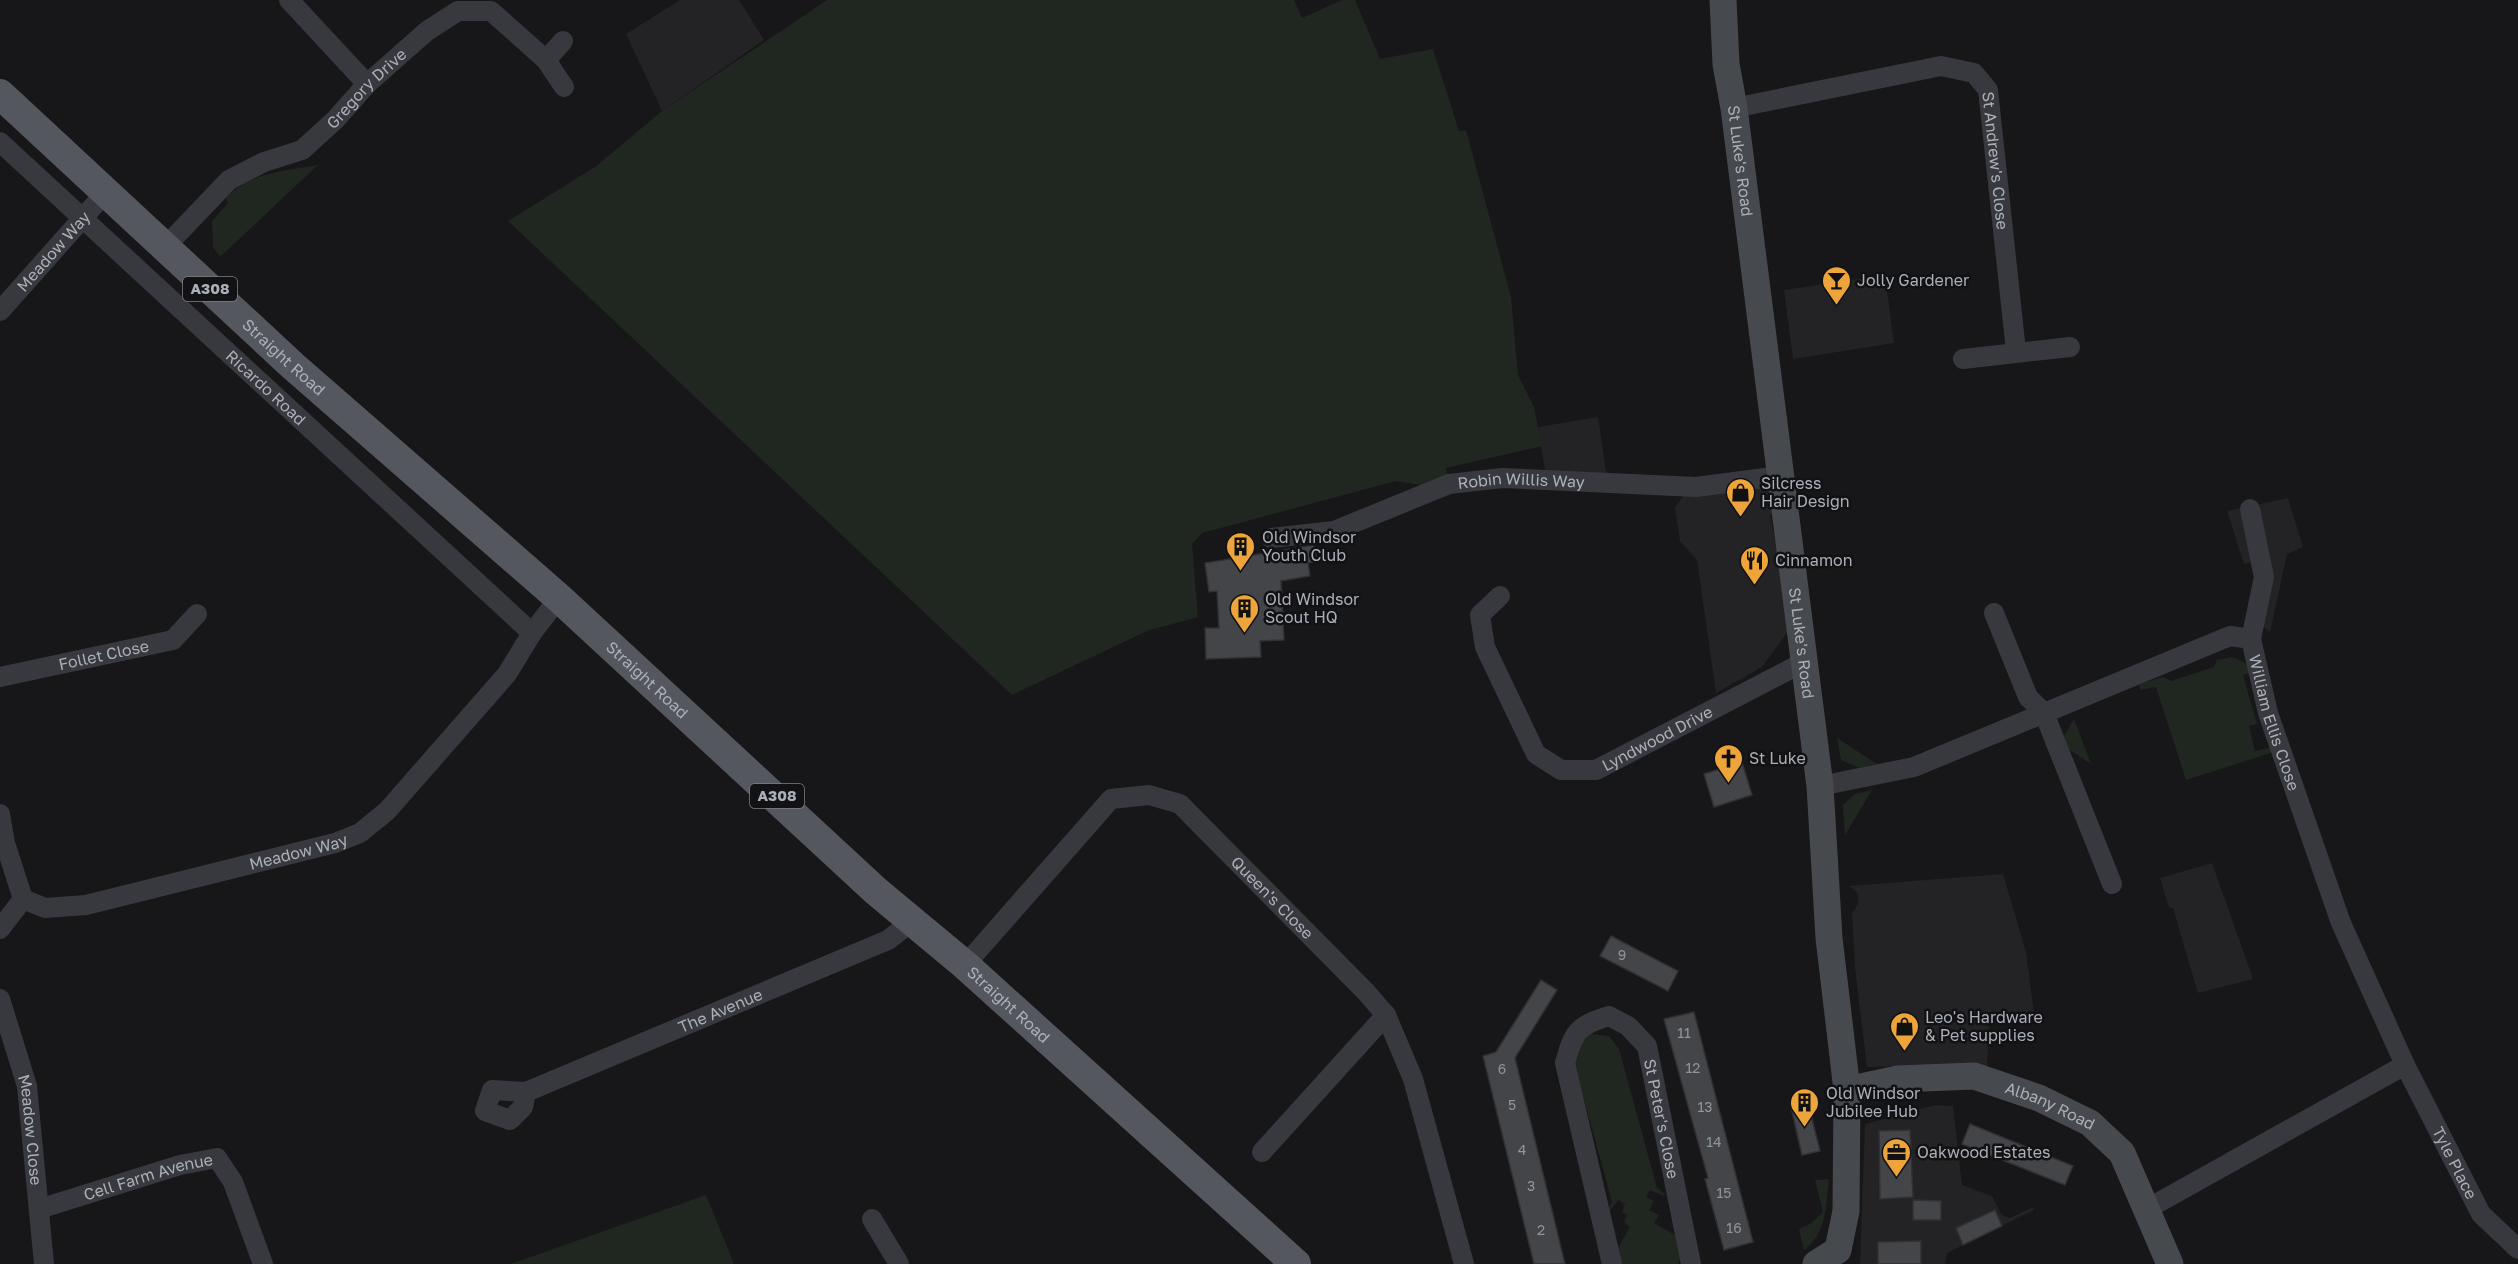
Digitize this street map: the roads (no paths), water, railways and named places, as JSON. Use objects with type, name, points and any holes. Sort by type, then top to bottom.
[{"type":"main road","name":"St Luke's Road","points":[[1723,0],[1726,64],[1734,108],[1780,476],[1806,661],[1820,786],[1829,938],[1847,1090],[1846,1210],[1827,1257]]},
{"type":"main road","name":"Straight Road","points":[[0,94],[293,366],[559,598],[911,922],[965,965],[1296,1264]]},
{"type":"main road","name":"Albany Road","points":[[1847,1090],[1898,1079],[1974,1076],[2039,1098],[2090,1123],[2122,1153],[2170,1264]]},
{"type":"street","points":[[289,0],[367,84]]},
{"type":"street","name":"Gregory Drive","points":[[165,247],[229,180],[264,162],[302,150],[335,120],[367,84],[427,32],[458,11],[491,11],[546,60],[564,87]]},
{"type":"street","points":[[546,60],[563,41]]},
{"type":"street","name":"St Andrew's Close","points":[[1734,108],[1941,66],[1974,73],[1988,90],[2016,351]]},
{"type":"street","name":"Ricardo Road","points":[[0,142],[83,216],[305,425],[532,633]]},
{"type":"street","name":"Meadow Way","points":[[0,311],[106,192]]},
{"type":"street","points":[[1964,359],[2016,351],[2070,347]]},
{"type":"street","name":"Robin Willis Way","points":[[1271,538],[1334,531],[1449,484],[1502,478],[1696,487],[1780,476]]},
{"type":"street","points":[[2250,510],[2264,576],[2251,639]]},
{"type":"street","name":"Lyndwood Drive","points":[[1500,596],[1480,615],[1485,647],[1536,754],[1561,770],[1596,770],[1806,661]]},
{"type":"street","name":"Meadow Way","points":[[23,899],[45,908],[86,905],[335,843],[360,833],[387,811],[507,674],[532,633],[559,598]]},
{"type":"street","points":[[1994,613],[2028,697],[2044,713],[2112,884]]},
{"type":"street","name":"Follet Close","points":[[0,676],[173,640],[197,614]]},
{"type":"street","name":"William Ellis Close","points":[[1820,786],[1914,767],[2230,636],[2251,639],[2268,713],[2342,923],[2405,1065]]},
{"type":"street","name":"Queen's Close","points":[[965,965],[1111,799],[1149,795],[1180,804],[1386,1015],[1413,1079],[1464,1264]]},
{"type":"street","points":[[0,814],[5,843],[23,899],[0,929]]},
{"type":"street","name":"The Avenue","points":[[526,1092],[888,940],[911,922]]},
{"type":"street","name":"Meadow Close","points":[[0,999],[27,1086],[44,1264]]},
{"type":"street","points":[[1262,1152],[1386,1015]]},
{"type":"street","name":"St Peter's Close","points":[[1612,1264],[1565,1063],[1571,1040],[1585,1023],[1609,1016],[1628,1026],[1647,1046],[1691,1264]]},
{"type":"street","points":[[2147,1209],[2405,1065]]},
{"type":"street","name":"Tyle Place","points":[[2405,1065],[2481,1214],[2518,1249]]},
{"type":"street","name":"Cell Farm Avenue","points":[[39,1209],[180,1165],[217,1158],[233,1182],[263,1264]]},
{"type":"street","points":[[873,1219],[899,1264]]},
{"type":"place","name":"Jolly Gardener","points":[[1836,306]]},
{"type":"place","name":"Silcress Hair Design","points":[[1740,518]]},
{"type":"place","name":"Old Windsor Youth Club","points":[[1241,572]]},
{"type":"place","name":"Cinnamon","points":[[1754,586]]},
{"type":"place","name":"Old Windsor Scout HQ","points":[[1244,634]]},
{"type":"place","name":"St Luke","points":[[1728,784]]},
{"type":"place","name":"Leo's Hardware & Pet supplies","points":[[1904,1052]]},
{"type":"place","name":"Old Windsor Jubilee Hub","points":[[1805,1128]]},
{"type":"place","name":"Oakwood Estates","points":[[1896,1178]]}]
